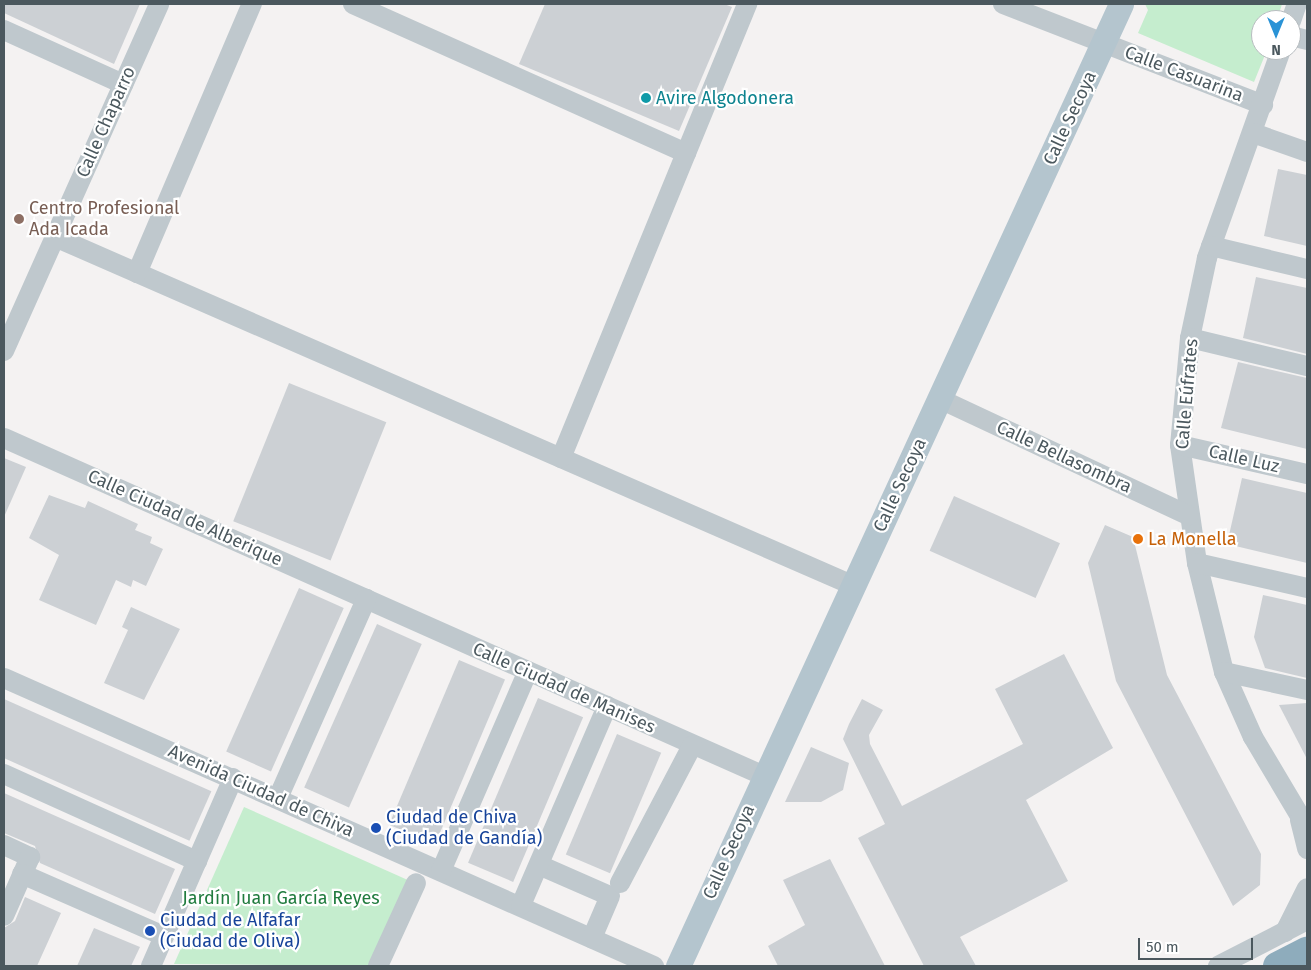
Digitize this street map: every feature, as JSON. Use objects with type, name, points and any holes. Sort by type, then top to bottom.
[{"type":"highway","points":[[1277,966],[1307,951]]},
{"type":"main road","name":"Calle Secoya","points":[[678,966],[762,775],[940,399],[1121,4]]},
{"type":"street","name":"Calle Chaparro","points":[[4,351],[159,4]]},
{"type":"street","points":[[137,273],[252,4]]},
{"type":"street","points":[[353,4],[686,152]]},
{"type":"street","points":[[561,458],[747,4]]},
{"type":"street","name":"Calle Casuarina","points":[[1003,4],[1263,105]]},
{"type":"street","points":[[4,30],[124,84]]},
{"type":"street","name":"Calle Eúfrates","points":[[1278,60],[1211,246],[1190,338],[1180,444],[1188,515],[1197,563],[1224,672],[1252,737],[1304,824],[1307,849]]},
{"type":"street","points":[[1252,133],[1307,152]]},
{"type":"street","points":[[55,237],[852,585]]},
{"type":"street","points":[[1211,246],[1307,269]]},
{"type":"street","points":[[1190,338],[1307,366]]},
{"type":"street","name":"Calle Bellasombra","points":[[940,399],[1188,515]]},
{"type":"street","name":"Calle Ciudad de Alberique","points":[[4,438],[362,608]]},
{"type":"street","name":"Calle Luz","points":[[1180,444],[1307,474]]},
{"type":"street","points":[[1197,563],[1307,588]]},
{"type":"street","points":[[278,798],[362,608]]},
{"type":"street","name":"Calle Ciudad de Manises","points":[[362,608],[524,680],[607,706],[692,746],[762,775]]},
{"type":"street","points":[[1224,672],[1307,690]]},
{"type":"street","name":"Avenida Ciudad de Chiva","points":[[4,678],[521,905],[654,966]]},
{"type":"street","points":[[441,871],[524,680]]},
{"type":"street","points":[[521,905],[607,706]]},
{"type":"street","points":[[620,883],[692,746]]},
{"type":"street","points":[[4,774],[197,861]]},
{"type":"street","points":[[151,966],[233,778]]},
{"type":"street","points":[[4,846],[30,857],[4,916]]},
{"type":"street","points":[[539,865],[610,896],[592,938]]},
{"type":"street","points":[[22,874],[164,936]]},
{"type":"street","points":[[378,966],[416,883]]},
{"type":"street","points":[[1285,932],[1307,888]]},
{"type":"street","points":[[1218,966],[1307,920]]},
{"type":"green space","points":[[1145,4],[1282,4],[1280,10],[1251,10],[1251,60],[1263,60],[1254,82],[1138,33],[1148,10]]},
{"type":"green space","name":"Jardín Juan García Reyes","points":[[244,807],[410,881],[372,966],[174,964]]},
{"type":"building","points":[[4,4],[140,4],[114,64],[4,13]]},
{"type":"building","name":"Avire Algodonera","points":[[545,4],[724,4],[732,7],[679,131],[519,64]]},
{"type":"building","points":[[1278,169],[1307,175],[1307,246],[1264,236]]},
{"type":"building","points":[[1256,277],[1307,288],[1307,354],[1243,338]]},
{"type":"building","points":[[1238,362],[1307,378],[1307,449],[1221,428]]},
{"type":"building","points":[[289,383],[386,422],[331,560],[233,521]]},
{"type":"building","points":[[4,458],[26,467],[4,517]]},
{"type":"building","points":[[1242,478],[1307,493],[1307,563],[1227,544]]},
{"type":"building","points":[[49,495],[85,508],[88,501],[138,524],[135,530],[152,537],[150,543],[163,549],[146,586],[133,580],[131,587],[116,580],[96,625],[39,600],[59,555],[29,538]]},
{"type":"building","points":[[954,496],[1060,543],[1036,598],[930,551]]},
{"type":"building","points":[[1105,525],[1133,537],[1167,675],[1261,854],[1260,885],[1233,906],[1116,681],[1088,563]]},
{"type":"building","points":[[299,588],[344,608],[271,771],[226,752]]},
{"type":"building","points":[[1263,595],[1307,605],[1307,678],[1265,668],[1254,637]]},
{"type":"building","points":[[131,607],[180,629],[144,700],[104,683],[128,630],[122,627]]},
{"type":"building","points":[[377,624],[422,644],[349,807],[304,788]]},
{"type":"building","points":[[1064,654],[1113,748],[1026,800],[1068,881],[960,937],[976,966],[924,966],[858,838],[885,824],[843,739],[849,724],[862,699],[883,710],[869,735],[870,744],[902,806],[1023,744],[995,689]]},
{"type":"building","points":[[459,660],[505,680],[435,844],[389,825]]},
{"type":"building","points":[[538,698],[583,717],[513,882],[468,863]]},
{"type":"building","points":[[4,699],[211,791],[189,841],[4,758]]},
{"type":"building","points":[[1307,703],[1307,759],[1279,705]]},
{"type":"building","points":[[617,734],[661,753],[610,873],[566,855]]},
{"type":"building","points":[[811,747],[849,763],[843,790],[821,802],[785,802]]},
{"type":"building","points":[[4,793],[175,869],[155,914],[40,863],[35,846],[4,833]]},
{"type":"building","points":[[830,859],[885,966],[778,966],[768,946],[805,925],[783,880]]},
{"type":"building","points":[[25,897],[61,913],[37,966],[4,966],[4,928],[15,921]]},
{"type":"building","points":[[94,928],[140,947],[131,966],[77,966]]},
{"type":"place","name":"Avire Algodonera","points":[[646,98]]},
{"type":"place","name":"Centro Profesional Ada Icada","points":[[19,219]]},
{"type":"place","name":"La Monella","points":[[1138,539]]},
{"type":"place","name":"Ciudad de Chiva (Ciudad de Gandía)","points":[[376,828]]},
{"type":"place","name":"Ciudad de Alfafar (Ciudad de Oliva)","points":[[150,931]]}]
